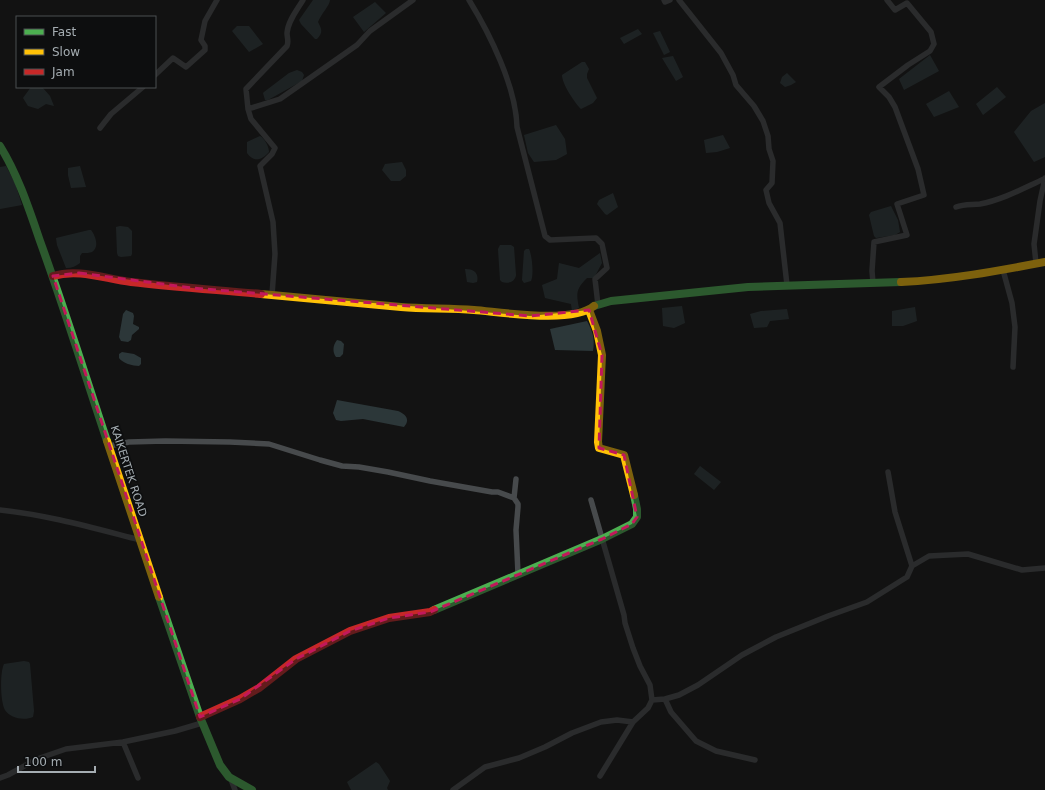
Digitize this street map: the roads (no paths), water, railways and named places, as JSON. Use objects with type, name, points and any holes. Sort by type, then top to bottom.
[{"type":"main road","name":"KAIKERTEK ROAD","points":[[0,146],[10,162],[22,190],[53,276],[75,346],[201,720],[220,764],[229,777],[252,790]]},
{"type":"main road","points":[[53,276],[63,273],[79,273],[130,282],[402,307],[474,310],[530,316],[570,314],[589,310],[598,305],[618,300],[748,287],[930,281],[1045,262]]},
{"type":"main road","points":[[201,720],[259,688],[296,659],[350,631],[389,618],[430,612],[602,539],[632,524],[637,517],[637,508],[624,456],[599,448],[602,355],[597,331],[589,310]]},
{"type":"street","points":[[156,75],[173,58],[186,67],[204,50],[205,46],[201,40],[205,21],[217,0]]},
{"type":"street","points":[[272,295],[275,254],[273,222],[260,166],[272,154],[275,148],[250,119],[246,89],[287,46],[287,33],[290,22],[303,0]]},
{"type":"street","points":[[248,109],[280,99],[357,45],[370,31],[413,0]]},
{"type":"street","points":[[469,0],[478,14],[498,56],[511,90],[517,116],[517,127],[545,236],[550,240],[596,238],[602,244],[607,268],[596,279],[598,305]]},
{"type":"street","points":[[664,0],[665,2],[670,0]]},
{"type":"street","points":[[679,0],[721,53],[733,75],[736,85],[754,106],[763,121],[768,136],[769,149],[773,161],[772,183],[766,190],[769,203],[780,223],[787,285]]},
{"type":"street","points":[[873,283],[874,242],[907,235],[897,204],[924,194],[918,169],[894,107],[889,97],[879,87],[908,65],[930,51],[934,44],[931,32],[907,3],[895,10],[887,0]]},
{"type":"street","points":[[100,128],[111,114],[142,88]]},
{"type":"street","points":[[956,206],[980,204],[1000,198],[1044,178]]},
{"type":"street","points":[[1036,263],[1034,244],[1044,178]]},
{"type":"street","points":[[1003,270],[1012,304],[1015,327],[1013,366]]},
{"type":"street","points":[[109,446],[129,442],[165,441],[269,444],[342,466],[359,467],[430,482],[498,492],[514,498],[518,504],[516,530],[518,574]]},
{"type":"street","points":[[888,472],[895,512],[912,566]]},
{"type":"street","points":[[514,498],[516,496],[516,479]]},
{"type":"street","points":[[591,500],[625,623],[640,666],[650,685],[652,700],[648,708],[633,722],[600,776]]},
{"type":"street","points":[[0,510],[50,517],[140,540]]},
{"type":"street","points":[[652,700],[665,699],[698,685],[742,655],[776,637],[867,602],[907,577],[912,566],[929,556],[968,554],[1022,570],[1045,568]]},
{"type":"street","points":[[665,699],[671,712],[696,741],[716,751],[755,760]]},
{"type":"street","points":[[0,778],[37,759],[66,749],[123,742],[175,731],[201,720]]},
{"type":"street","points":[[453,790],[485,767],[519,758],[572,733],[601,722],[617,720],[633,722]]},
{"type":"street","points":[[123,742],[138,778]]},
{"type":"street","points":[[229,777],[236,790]]}]
